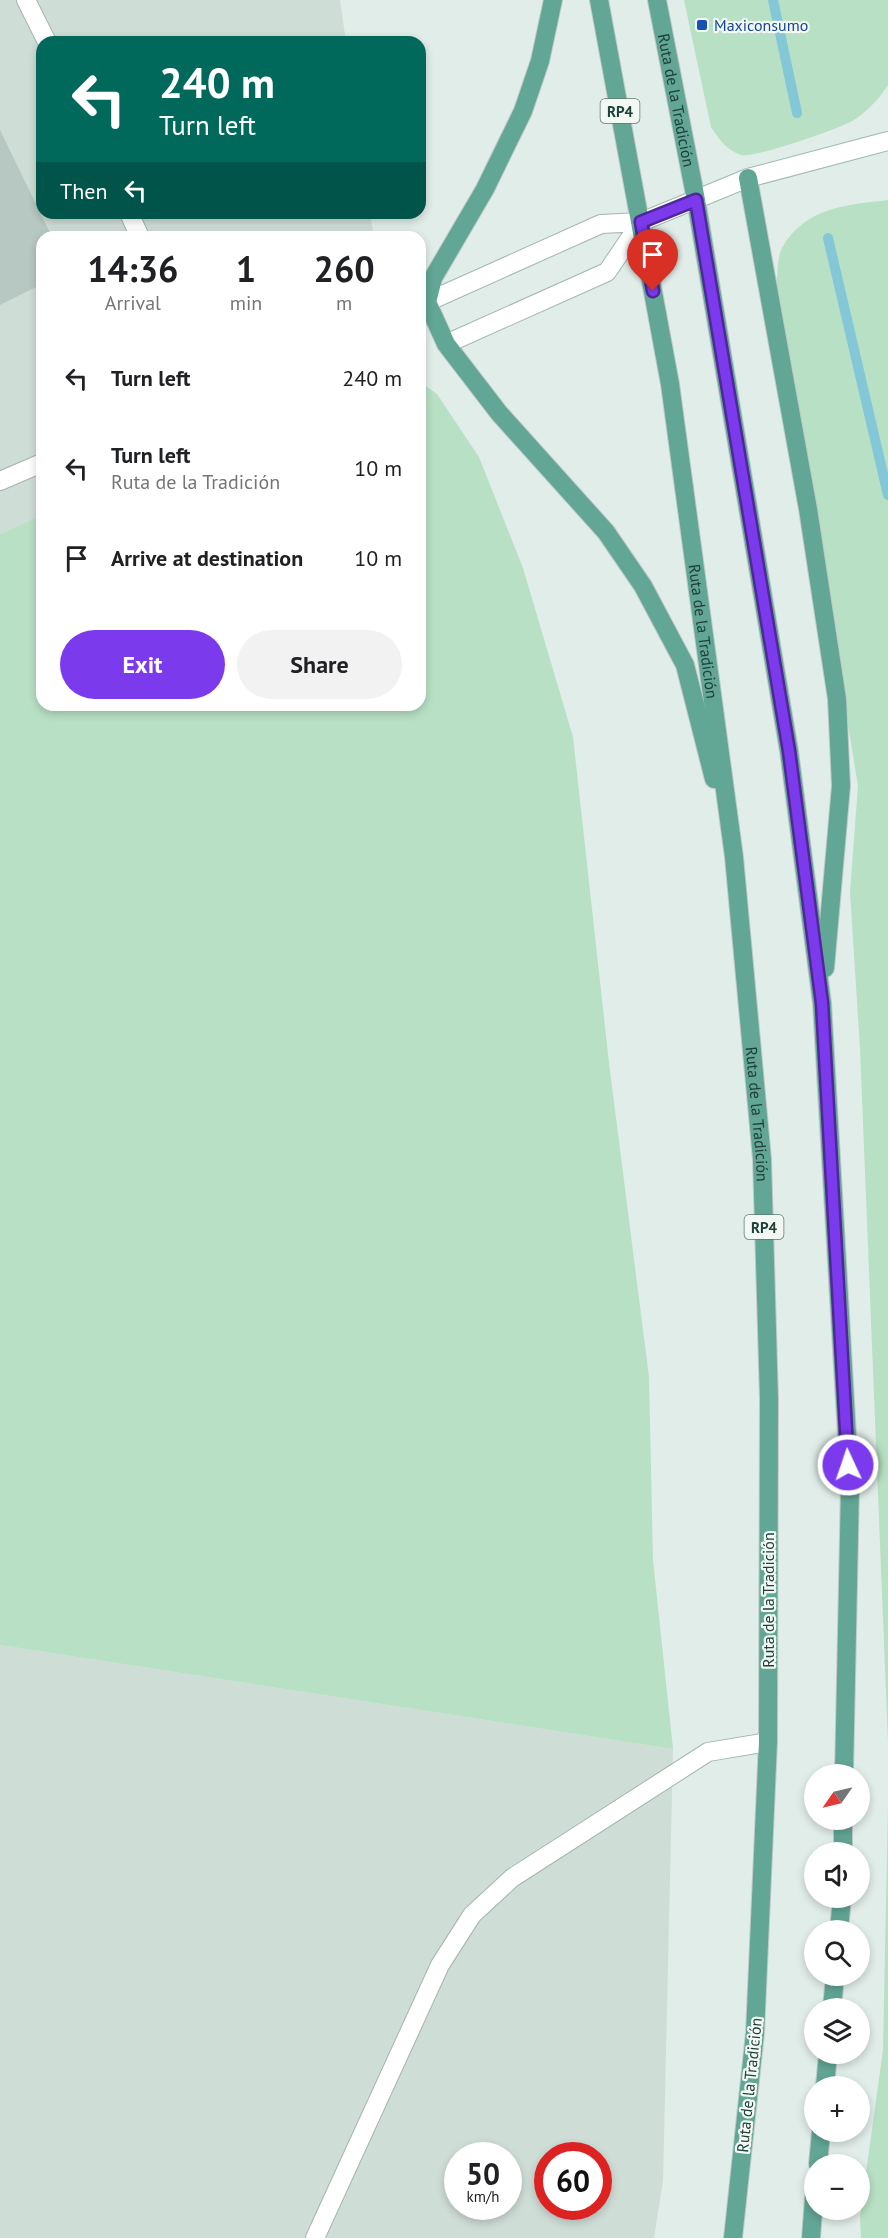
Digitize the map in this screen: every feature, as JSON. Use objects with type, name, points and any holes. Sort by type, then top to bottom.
[{"type":"main road","points":[[426,296],[433,278],[485,189],[523,111],[540,61],[553,0]]},
{"type":"main road","name":"Ruta de la Tradición","points":[[599,0],[670,384],[734,857],[762,1159],[769,1399],[768,1742],[755,2033],[733,2238]]},
{"type":"main road","name":"Ruta de la Tradición","points":[[657,0],[696,200],[789,751],[822,1003],[850,1488],[844,1764]]},
{"type":"main road","points":[[748,178],[808,509],[837,699],[841,786],[822,1003]]},
{"type":"main road","points":[[426,308],[446,344],[499,412],[606,532],[643,586],[685,665],[734,857]]},
{"type":"main road","points":[[811,2238],[812,2220]]},
{"type":"street","points":[[26,0],[43,36]]},
{"type":"street","points":[[426,302],[601,224],[641,222],[748,178],[888,141]]},
{"type":"street","points":[[446,344],[607,272],[641,222]]},
{"type":"street","points":[[0,481],[36,466]]},
{"type":"street","points":[[315,2238],[440,1965],[472,1915],[512,1878],[708,1752],[768,1742]]},
{"type":"shaded area","points":[[0,0],[340,0],[345,36],[36,36],[36,219],[371,219],[373,231],[36,231],[36,518],[0,534]]},
{"type":"shaded area","points":[[0,1645],[673,1749],[663,2181],[654,2238],[0,2238]]},
{"type":"green space","points":[[684,0],[888,0],[888,85],[867,110],[844,125],[796,143],[749,155],[736,153],[723,144],[711,127]]},
{"type":"green space","points":[[888,200],[888,1742],[860,1048],[850,892],[858,786],[776,285],[780,252],[791,234],[802,224],[828,210]]},
{"type":"green space","points":[[426,386],[437,394],[479,457],[523,568],[573,737],[609,1063],[649,1377],[653,1560],[673,1749],[0,1645],[0,534],[36,518],[36,711],[426,711]]},
{"type":"green space","points":[[888,1804],[888,2238],[861,2238],[860,2220],[870,2220],[869,2154],[883,2050]]},
{"type":"building","points":[[0,130],[36,204],[36,219],[43,219],[49,231],[36,231],[36,287],[0,305]]},
{"type":"waterway","points":[[773,0],[797,113]]},
{"type":"waterway","points":[[828,238],[888,495]]},
{"type":"place","name":"Maxiconsumo","points":[[702,25]]},
{"type":"route","points":[[653,291],[641,222],[696,200],[789,751],[822,1003],[848,1465]]}]
